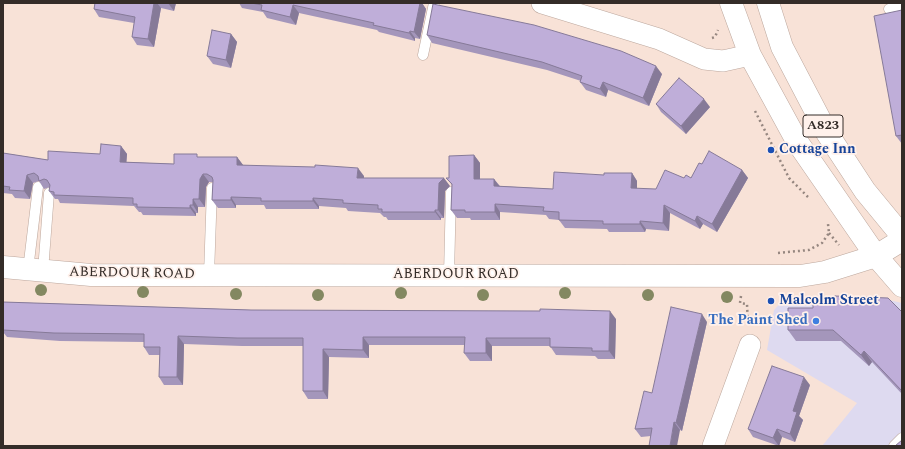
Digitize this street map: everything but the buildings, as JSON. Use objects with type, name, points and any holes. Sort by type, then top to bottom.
[{"type":"main road","name":"A823","points":[[730,3],[750,55],[798,143],[876,256],[902,286]]},
{"type":"main road","name":"A823","points":[[768,3],[782,47],[827,133],[865,191],[902,236]]},
{"type":"main road","name":"ABERDOUR ROAD","points":[[3,267],[35,271],[91,274],[800,276],[825,272],[876,256],[902,240]]},
{"type":"street","points":[[542,3],[659,39],[704,58],[723,62],[750,55]]},
{"type":"street","points":[[713,446],[750,345]]},
{"type":"lane","points":[[423,55],[434,3]]},
{"type":"lane","points":[[889,9],[902,7]]},
{"type":"lane","points":[[35,271],[38,187]]},
{"type":"lane","points":[[209,275],[212,188]]},
{"type":"lane","points":[[449,275],[450,192]]},
{"type":"lane","points":[[35,271],[49,193]]},
{"type":"lane","points":[[894,446],[902,438]]},
{"type":"path","points":[[710,39],[715,37],[719,30],[716,23]]},
{"type":"path","points":[[753,106],[789,178],[814,204]]},
{"type":"path","points":[[775,253],[809,250],[822,243],[829,233],[827,221]]},
{"type":"path","points":[[743,277],[740,303],[747,304],[750,345]]},
{"type":"shaded area","points":[[872,296],[902,303],[902,446],[822,446],[857,403],[767,350],[774,310],[784,299]]},
{"type":"place","name":"Cottage Inn","points":[[771,150]]},
{"type":"place","name":"Malcolm Street","points":[[771,301]]},
{"type":"place","name":"The Paint Shed","points":[[816,321]]}]
